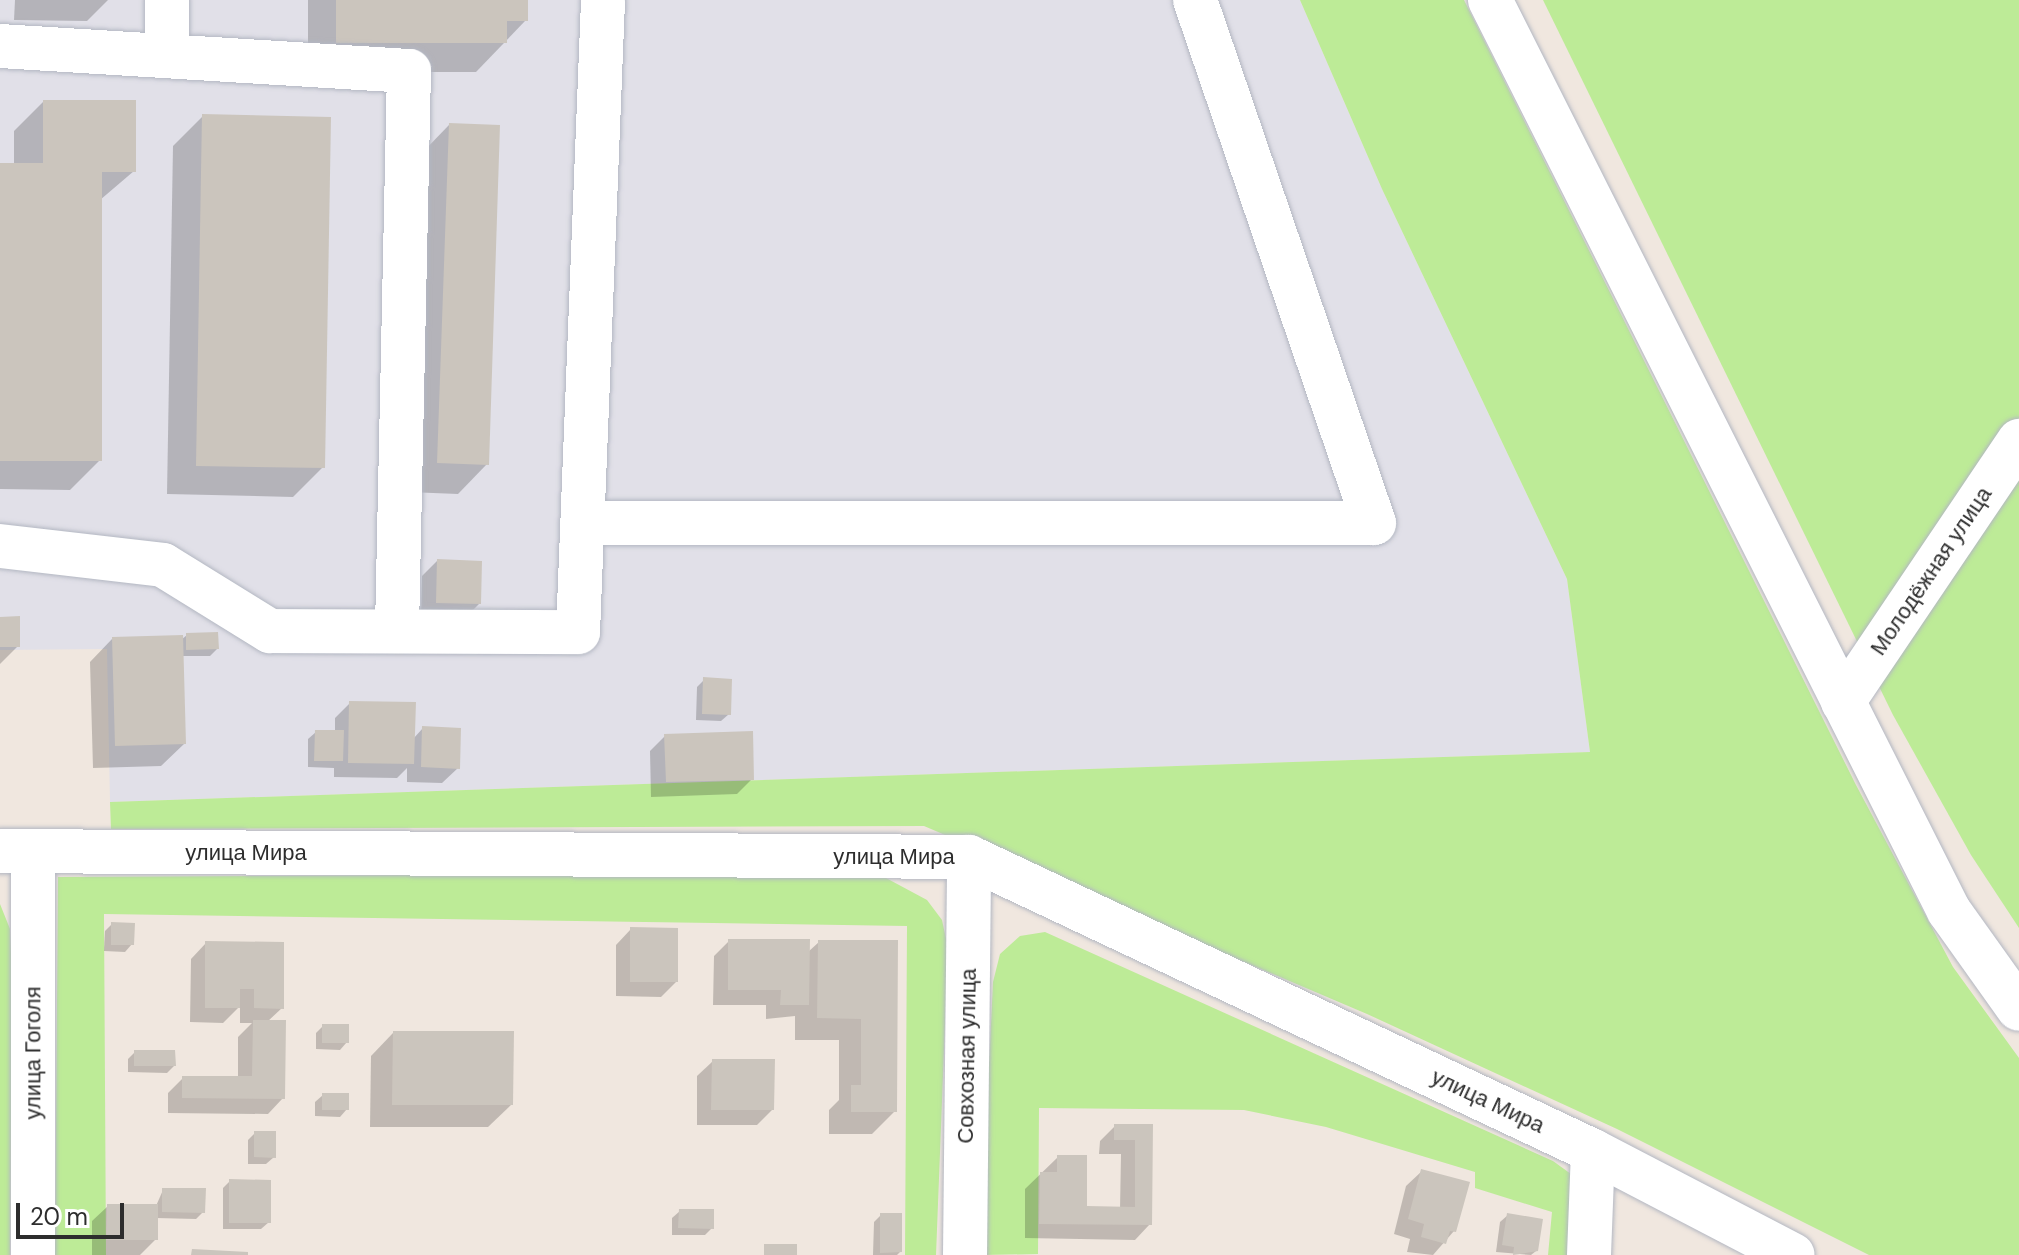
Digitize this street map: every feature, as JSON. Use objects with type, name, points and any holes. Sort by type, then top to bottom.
[{"type":"street","points":[[167,0],[167,56]]},
{"type":"street","points":[[0,546],[163,565],[270,631],[578,632],[603,0]]},
{"type":"street","points":[[583,523],[1374,523],[1195,0]]},
{"type":"street","points":[[1490,0],[1949,911],[2019,1009]]},
{"type":"street","points":[[0,46],[409,71],[397,631]]},
{"type":"street","name":"Молодёжная улица","points":[[1843,702],[2019,441]]},
{"type":"street","name":"улица Мира","points":[[16,851],[969,857],[1593,1151],[1793,1255]]},
{"type":"street","name":"улица Гоголя","points":[[16,851],[33,1255]]},
{"type":"street","name":"Совхозная улица","points":[[965,1255],[969,857]]},
{"type":"street","points":[[1589,1255],[1593,1151]]},
{"type":"shaded area","points":[[0,0],[1300,0],[1382,189],[1567,579],[1590,752],[110,802],[107,649],[0,650]]},
{"type":"green space","points":[[1300,0],[1464,0],[1856,785],[1953,967],[2019,1058],[2019,1255],[1869,1255],[1617,1129],[1367,1014],[924,826],[111,829],[110,802],[1590,752],[1567,579],[1382,189]]},
{"type":"green space","points":[[1543,0],[2019,0],[2019,928],[1971,855],[1893,715]]},
{"type":"green space","points":[[765,873],[886,878],[927,900],[942,920],[948,948],[936,1255],[905,1255],[907,926],[104,914],[106,1255],[55,1255],[58,877]]},
{"type":"green space","points":[[0,904],[10,929],[12,980],[10,1255],[0,1255]]},
{"type":"green space","points":[[1045,932],[1553,1161],[1582,1182],[1593,1255],[1548,1255],[1552,1212],[1475,1188],[1475,1172],[1326,1127],[1244,1110],[1039,1108],[1038,1254],[980,1255],[993,982],[1000,954],[1020,936]]},
{"type":"building","points":[[336,0],[528,0],[528,21],[507,21],[507,43],[336,43]]},
{"type":"building","points":[[43,100],[136,100],[136,172],[102,172],[102,461],[0,461],[0,163],[43,163]]},
{"type":"building","points":[[202,114],[331,117],[325,468],[196,466]]},
{"type":"building","points":[[449,123],[500,125],[489,465],[437,463]]},
{"type":"building","points":[[437,559],[482,561],[481,604],[436,603]]},
{"type":"building","points":[[20,616],[20,647],[0,647],[0,617]]},
{"type":"building","points":[[218,632],[219,649],[186,650],[186,633]]},
{"type":"building","points":[[183,635],[186,744],[115,746],[112,637]]},
{"type":"building","points":[[703,677],[732,679],[731,715],[702,714]]},
{"type":"building","points":[[349,701],[416,702],[414,764],[348,763]]},
{"type":"building","points":[[422,726],[461,728],[460,769],[421,767]]},
{"type":"building","points":[[315,730],[344,730],[343,761],[314,761]]},
{"type":"building","points":[[753,731],[754,780],[666,782],[664,734]]},
{"type":"building","points":[[111,922],[135,923],[134,945],[111,945]]},
{"type":"building","points":[[630,927],[678,928],[678,982],[630,982]]},
{"type":"building","points":[[728,939],[810,939],[809,1005],[780,1005],[781,990],[728,990]]},
{"type":"building","points":[[818,940],[898,940],[897,1112],[851,1112],[851,1085],[861,1085],[861,1019],[817,1018]]},
{"type":"building","points":[[205,941],[284,942],[284,1009],[254,1008],[254,989],[240,989],[240,1008],[205,1008]]},
{"type":"building","points":[[253,1020],[286,1020],[285,1099],[182,1098],[182,1076],[252,1076]]},
{"type":"building","points":[[322,1024],[349,1024],[349,1043],[322,1043]]},
{"type":"building","points":[[393,1031],[514,1031],[513,1105],[392,1105]]},
{"type":"building","points":[[134,1050],[175,1050],[176,1066],[134,1066]]},
{"type":"building","points":[[712,1059],[775,1059],[774,1110],[711,1110]]},
{"type":"building","points":[[322,1093],[349,1093],[349,1110],[322,1110]]},
{"type":"building","points":[[1114,1124],[1153,1124],[1152,1225],[1039,1224],[1040,1172],[1057,1172],[1057,1155],[1087,1155],[1087,1206],[1135,1207],[1135,1140],[1114,1140]]},
{"type":"building","points":[[254,1131],[276,1131],[276,1158],[254,1157]]},
{"type":"building","points":[[1421,1169],[1470,1182],[1456,1232],[1450,1231],[1446,1244],[1421,1237],[1424,1224],[1408,1219]]},
{"type":"building","points":[[229,1179],[271,1180],[271,1223],[229,1223]]},
{"type":"building","points":[[162,1188],[206,1188],[205,1213],[162,1212]]},
{"type":"building","points":[[107,1204],[158,1204],[158,1240],[106,1240]]},
{"type":"building","points":[[679,1209],[714,1209],[714,1229],[678,1228]]},
{"type":"building","points":[[880,1213],[902,1213],[902,1252],[880,1253]]},
{"type":"building","points":[[1507,1213],[1543,1219],[1538,1251],[1513,1255],[1514,1247],[1502,1245]]},
{"type":"building","points":[[764,1244],[797,1244],[797,1255],[764,1255]]},
{"type":"building","points":[[192,1249],[248,1252],[248,1255],[191,1255]]}]
